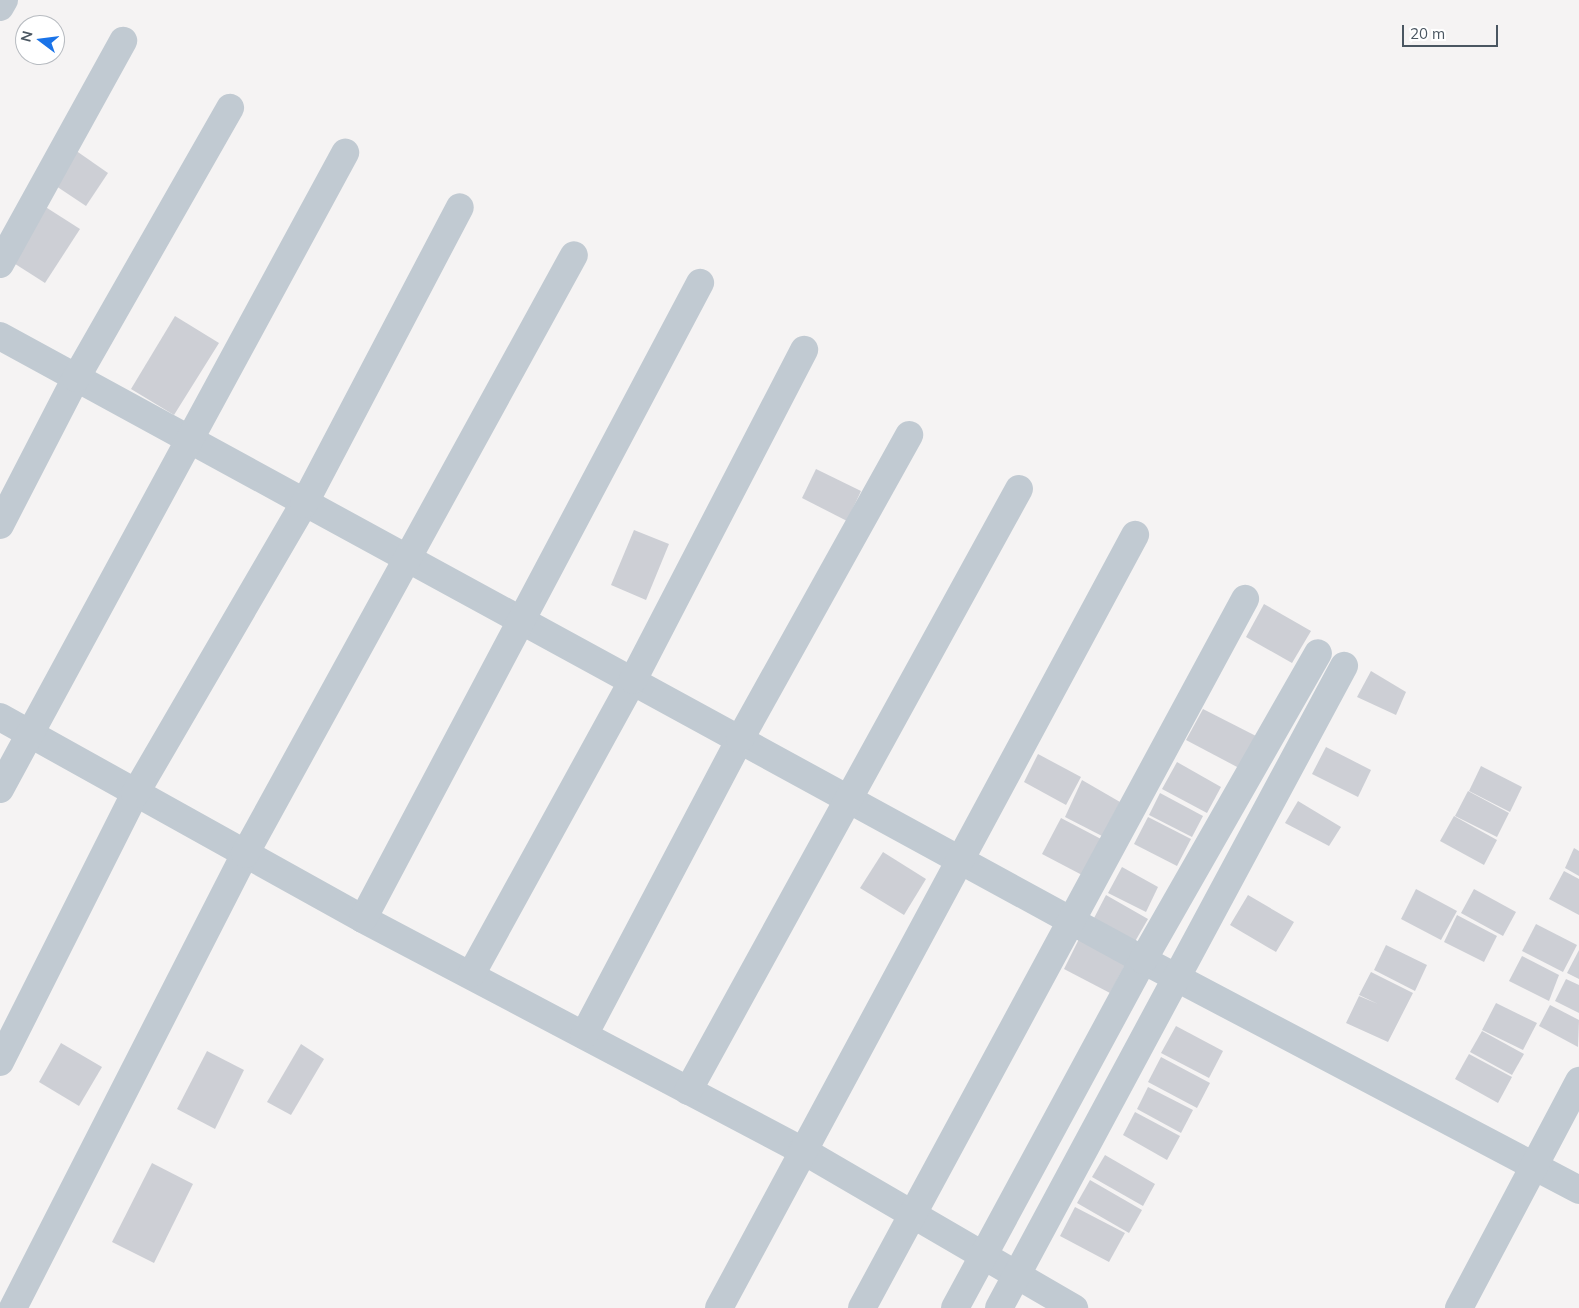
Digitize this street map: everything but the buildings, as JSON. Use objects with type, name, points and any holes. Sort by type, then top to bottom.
[{"type":"street","points":[[0,7],[4,0]]},
{"type":"street","points":[[0,264],[123,41]]},
{"type":"street","points":[[0,525],[76,378],[230,108]]},
{"type":"street","points":[[0,789],[190,442],[345,153]]},
{"type":"street","points":[[0,1062],[135,794],[304,504],[460,207]]},
{"type":"street","points":[[13,1308],[245,854],[574,255]]},
{"type":"street","points":[[363,919],[700,283]]},
{"type":"street","points":[[0,336],[190,442],[522,619],[848,800],[1143,960],[1579,1190]]},
{"type":"street","points":[[472,973],[633,680],[804,350]]},
{"type":"street","points":[[584,1035],[740,739],[909,435]]},
{"type":"street","points":[[688,1091],[1020,489]]},
{"type":"street","points":[[719,1308],[802,1150],[1135,535]]},
{"type":"street","points":[[862,1308],[1245,599]]},
{"type":"street","points":[[955,1308],[1143,960],[1318,653]]},
{"type":"street","points":[[999,1308],[1175,977],[1344,666]]},
{"type":"street","points":[[0,717],[135,794],[363,919],[472,973],[688,1091],[802,1150],[1074,1308]]},
{"type":"street","points":[[1459,1308],[1579,1081]]}]
